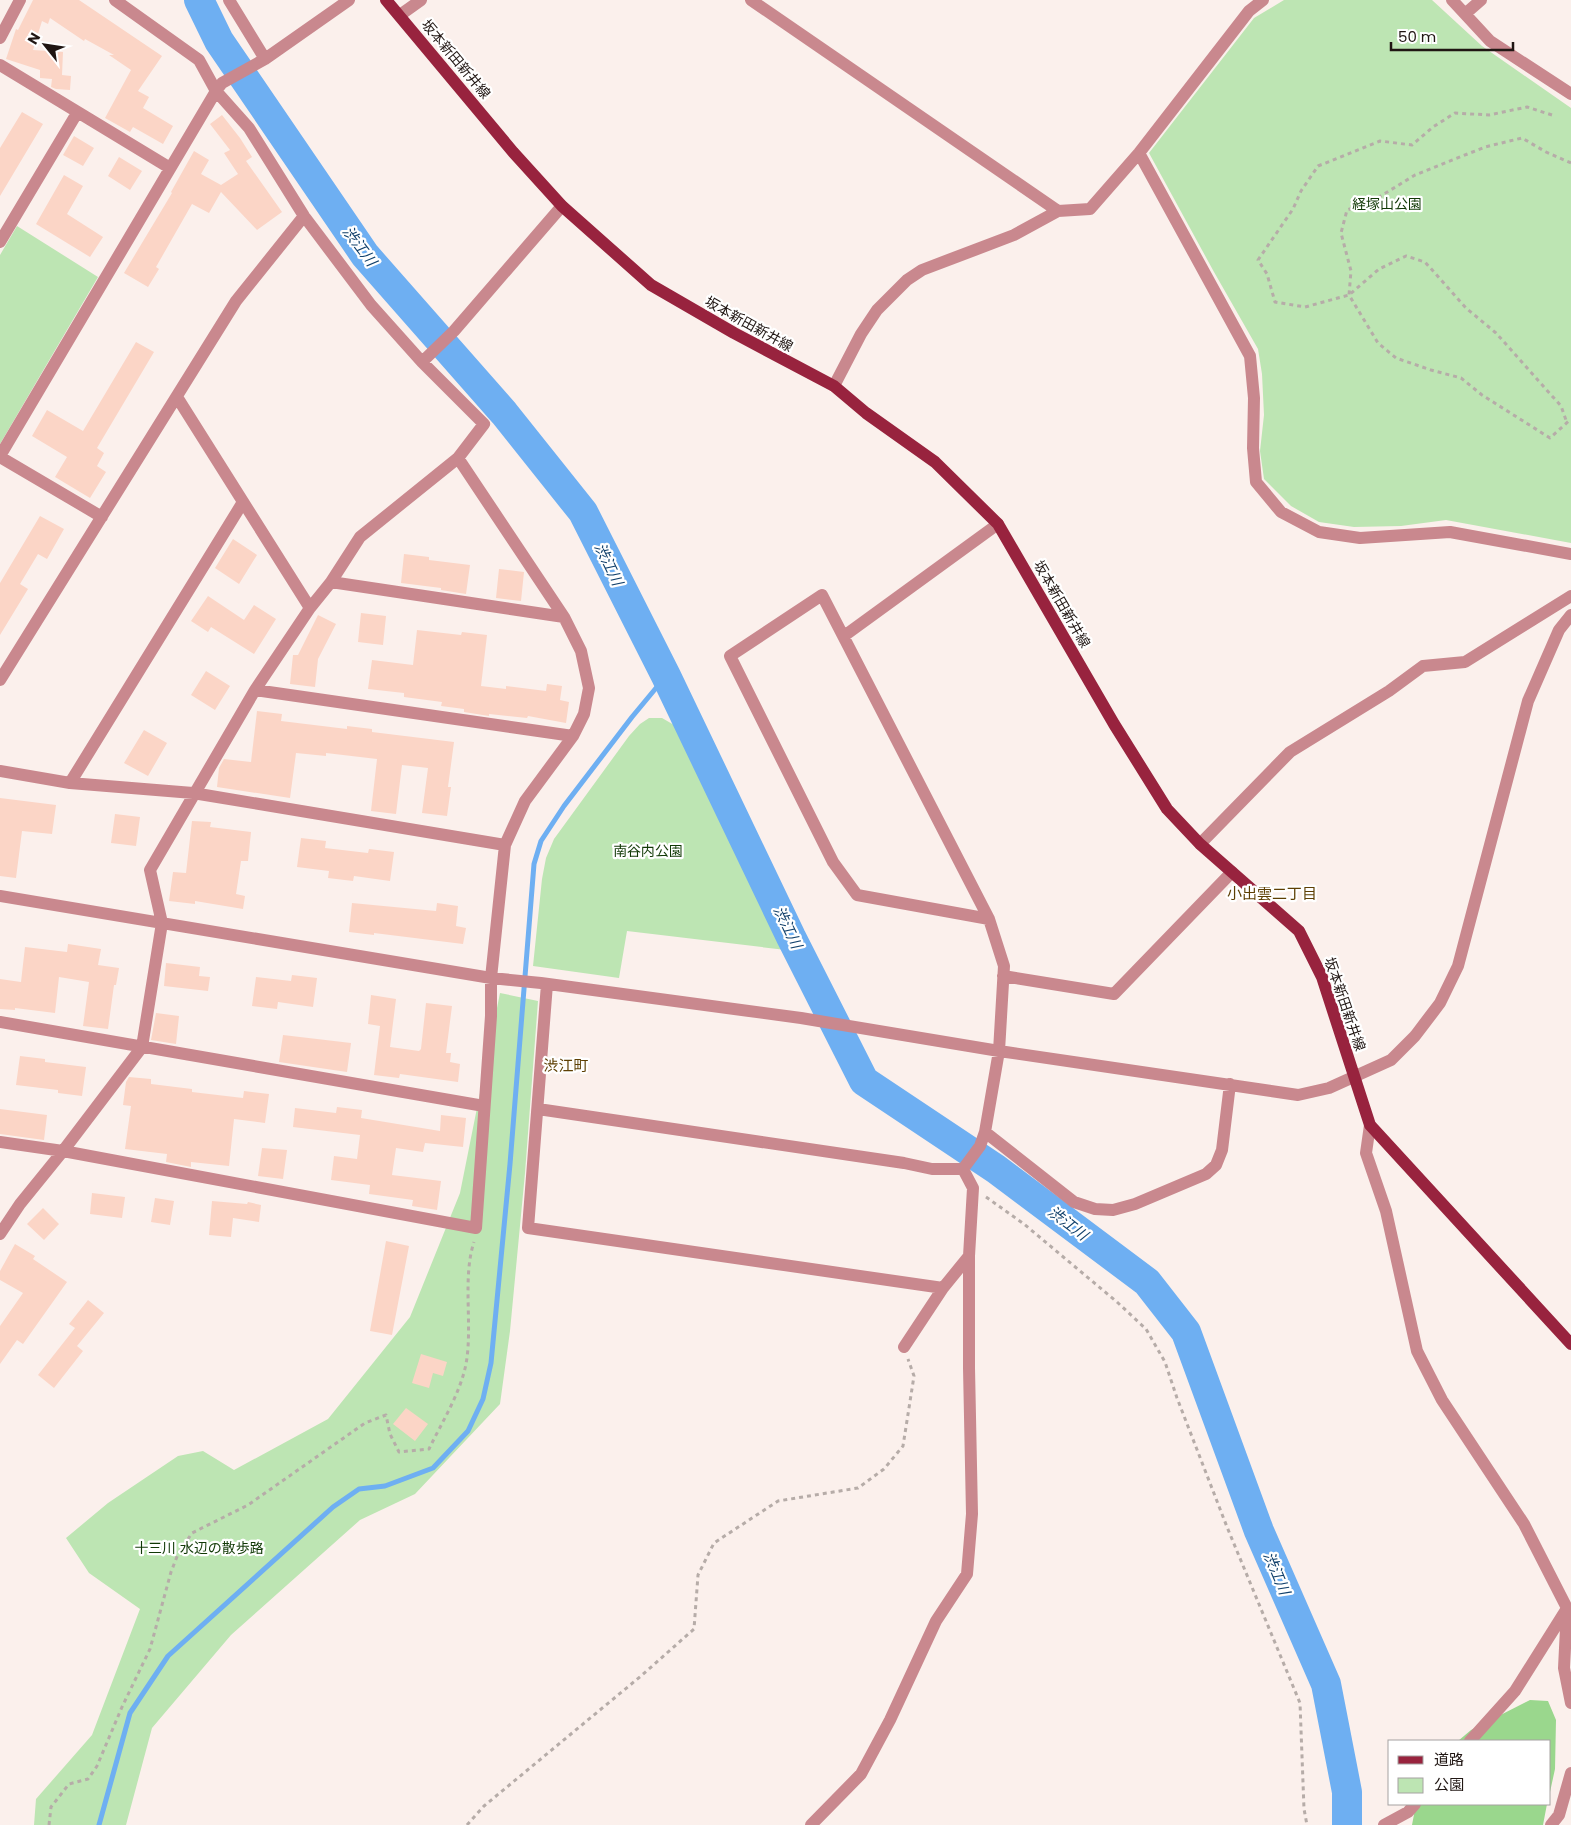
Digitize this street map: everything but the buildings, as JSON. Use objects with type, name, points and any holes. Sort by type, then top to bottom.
[{"type":"main road","name":"坂本新田新井線","points":[[386,0],[513,152],[562,206],[650,285],[734,333],[834,386],[866,413],[935,462],[998,524],[1114,724],[1167,809],[1200,844],[1299,931],[1322,977],[1370,1125],[1571,1344]]},
{"type":"street","points":[[0,38],[20,0]]},
{"type":"street","points":[[0,1234],[20,1204],[142,1047],[162,923],[150,870],[254,690],[310,608],[331,582],[360,537],[458,458],[484,424],[426,359],[371,305],[304,216],[249,128],[199,60],[115,0]]},
{"type":"street","points":[[229,0],[265,59]]},
{"type":"street","points":[[102,517],[0,457],[219,87],[265,59],[349,0]]},
{"type":"street","points":[[400,15],[421,0]]},
{"type":"street","points":[[751,0],[1058,211]]},
{"type":"street","points":[[834,386],[861,334],[877,310],[907,280],[922,270],[1014,235],[1058,211],[1090,209],[1139,153],[1249,11],[1263,0]]},
{"type":"street","points":[[1452,0],[1490,41],[1571,94]]},
{"type":"street","points":[[1465,14],[1481,0]]},
{"type":"street","points":[[0,65],[77,114],[170,168]]},
{"type":"street","points":[[0,242],[77,114]]},
{"type":"street","points":[[1139,153],[1250,356],[1254,398],[1253,448],[1256,482],[1282,512],[1319,532],[1360,538],[1450,532],[1571,554]]},
{"type":"street","points":[[426,359],[454,331],[562,206]]},
{"type":"street","points":[[0,680],[236,301],[304,216]]},
{"type":"street","points":[[177,397],[310,608]]},
{"type":"street","points":[[0,1142],[63,1151],[476,1228],[491,1016],[491,978],[505,845],[525,801],[573,736],[584,714],[589,688],[581,651],[564,617],[458,458]]},
{"type":"street","points":[[70,783],[243,502]]},
{"type":"street","points":[[844,636],[998,524]]},
{"type":"street","points":[[331,582],[564,617]]},
{"type":"street","points":[[963,1169],[980,1146],[985,1132],[999,1051],[1004,966],[989,920],[822,595],[730,656],[832,862],[857,895],[989,920]]},
{"type":"street","points":[[1200,844],[1290,752],[1389,691],[1423,666],[1465,662],[1571,596]]},
{"type":"street","points":[[0,896],[504,980],[801,1018],[999,1051],[1298,1095],[1329,1088],[1391,1060],[1415,1036],[1440,1003],[1458,966],[1528,701],[1559,630],[1571,615]]},
{"type":"street","points":[[254,690],[573,736]]},
{"type":"street","points":[[0,771],[70,783],[193,793],[505,845]]},
{"type":"street","points":[[1003,976],[1114,994],[1232,872]]},
{"type":"street","points":[[544,984],[538,1109],[528,1228],[943,1288]]},
{"type":"street","points":[[0,1022],[484,1106]]},
{"type":"street","points":[[985,1132],[1074,1202],[1094,1209],[1113,1210],[1135,1204],[1206,1174],[1216,1165],[1222,1150],[1230,1084]]},
{"type":"street","points":[[538,1109],[932,1169],[963,1169]]},
{"type":"street","points":[[1370,1125],[1366,1153],[1386,1211],[1417,1351],[1442,1400],[1524,1524],[1567,1608],[1564,1668],[1571,1703]]},
{"type":"street","points":[[811,1825],[861,1774],[890,1720],[936,1621],[967,1574],[972,1514],[969,1368],[973,1188],[963,1169]]},
{"type":"street","points":[[904,1346],[943,1288],[970,1256]]},
{"type":"street","points":[[1471,1740],[1515,1690],[1567,1608]]},
{"type":"street","points":[[1551,1825],[1559,1815],[1571,1773]]},
{"type":"street","points":[[1384,1825],[1408,1812],[1414,1805]]},
{"type":"path","points":[[1552,116],[1527,107],[1489,114],[1456,113],[1433,127],[1412,145],[1380,141],[1318,166],[1301,191],[1293,209],[1258,260],[1267,274],[1275,302],[1305,307],[1349,295],[1379,269],[1406,256],[1425,262],[1466,308],[1496,334],[1561,406],[1566,423]]},
{"type":"path","points":[[1571,163],[1546,152],[1522,138],[1485,147],[1415,175],[1371,202],[1347,210],[1342,233],[1351,271],[1349,295],[1378,342],[1396,358],[1461,378],[1482,395],[1550,438],[1571,420]]},
{"type":"path","points":[[973,1188],[1024,1224],[1117,1302],[1146,1329],[1165,1362],[1227,1527],[1300,1703],[1304,1809],[1307,1825]]},
{"type":"path","points":[[49,1825],[51,1807],[69,1784],[88,1779],[97,1766],[129,1691],[150,1649],[170,1572],[178,1554],[192,1533],[248,1505],[365,1423],[386,1414],[390,1434],[400,1452],[429,1449],[459,1389],[466,1364],[470,1264],[476,1236]]},
{"type":"path","points":[[467,1825],[484,1806],[641,1676],[694,1629],[698,1576],[714,1543],[778,1502],[858,1488],[884,1470],[903,1446],[914,1376],[904,1346]]},
{"type":"green space","name":"経塚山公園","points":[[1284,0],[1432,0],[1482,46],[1571,108],[1571,543],[1446,520],[1401,526],[1354,527],[1319,522],[1291,506],[1264,479],[1260,451],[1264,415],[1262,374],[1258,349],[1149,153],[1254,18]]},
{"type":"green space","points":[[17,226],[98,277],[0,444],[0,255]]},
{"type":"green space","name":"南谷内公園","points":[[649,718],[662,718],[681,729],[786,950],[627,931],[619,978],[533,966],[542,879],[546,858],[554,839],[629,736],[640,724]]},
{"type":"green space","name":"十三川 水辺の散歩路","points":[[500,993],[538,1001],[525,1173],[510,1331],[500,1404],[415,1494],[360,1520],[231,1635],[152,1728],[126,1825],[34,1825],[36,1799],[92,1735],[140,1609],[89,1573],[66,1538],[108,1503],[178,1456],[203,1451],[234,1470],[328,1419],[410,1317],[460,1193]]},
{"type":"green space","points":[[1530,1700],[1548,1701],[1556,1720],[1555,1769],[1551,1787],[1551,1740],[1459,1740],[1471,1730]]},
{"type":"green space","points":[[1416,1805],[1547,1805],[1543,1825],[1412,1825]]},
{"type":"waterway","name":"渋江川","points":[[199,0],[219,41],[365,255],[504,413],[583,512],[666,676],[791,937],[864,1081],[996,1169],[1147,1282],[1186,1332],[1259,1531],[1326,1684],[1347,1792],[1347,1825]]},
{"type":"waterway","points":[[99,1825],[130,1713],[168,1656],[333,1507],[359,1489],[385,1486],[433,1468],[468,1431],[483,1399],[491,1363],[510,1164],[534,864],[541,841],[564,806],[666,676]]},
{"type":"district","name":"小出雲二丁目","points":[[1272,893]]},
{"type":"district","name":"渋江町","points":[[566,1065]]}]
